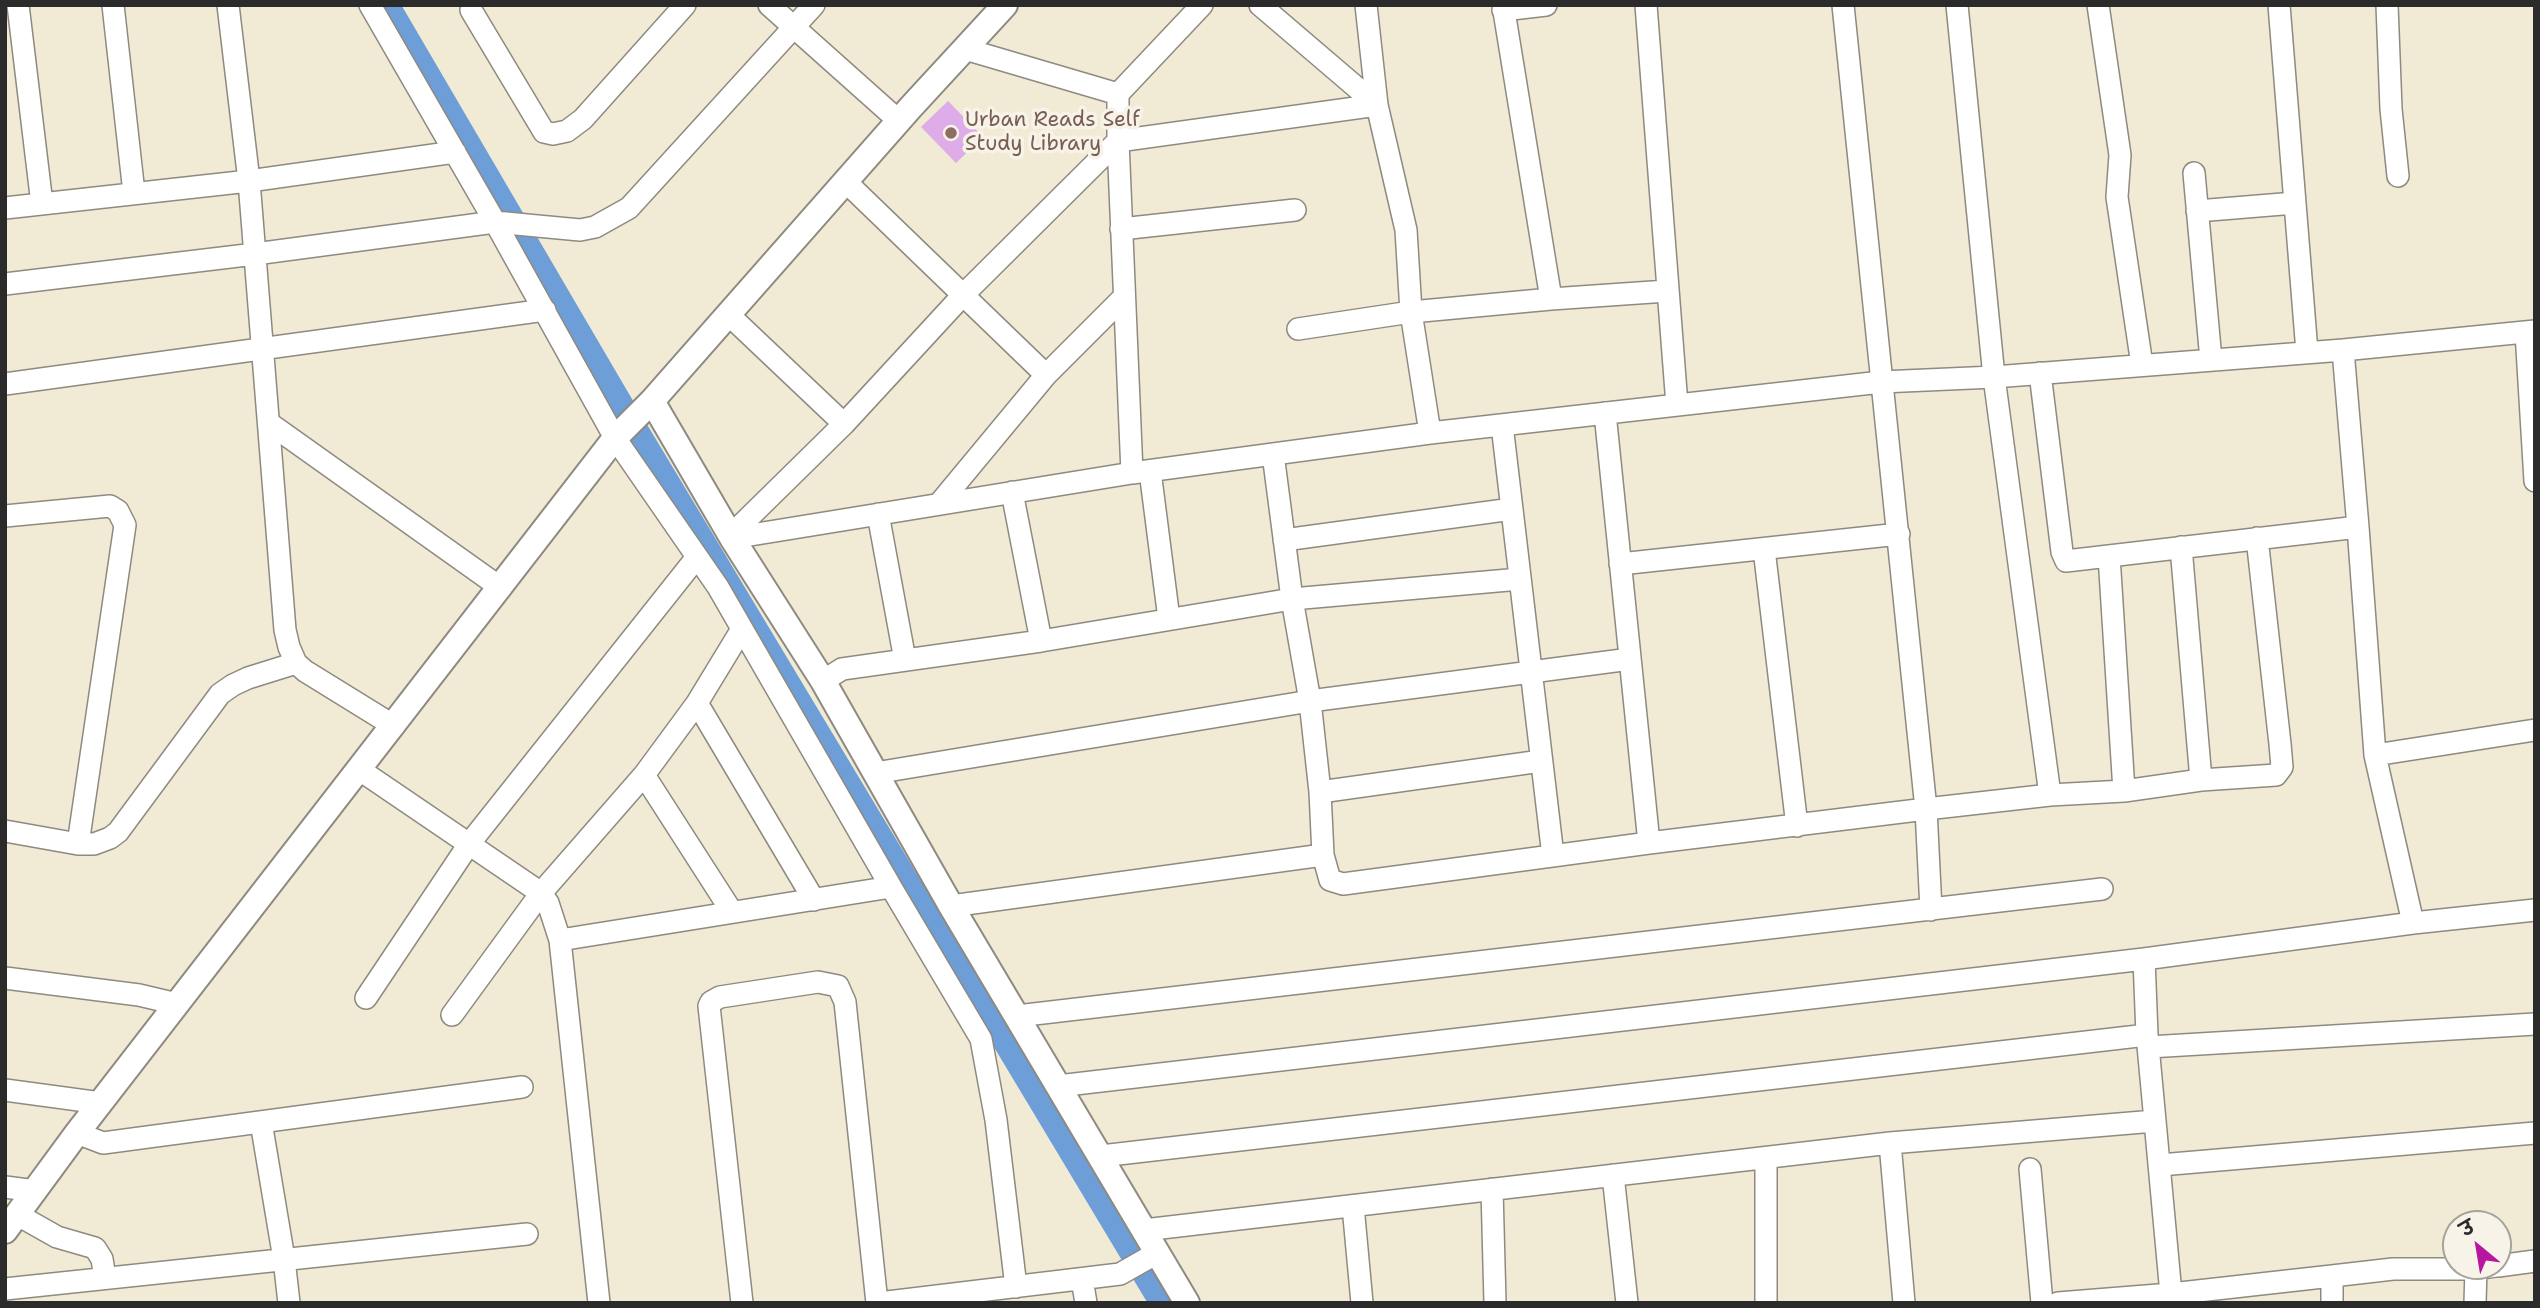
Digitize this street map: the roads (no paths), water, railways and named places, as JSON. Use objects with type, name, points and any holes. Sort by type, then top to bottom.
[{"type":"street","points":[[18,5],[41,204]]},
{"type":"street","points":[[113,5],[134,193]]},
{"type":"street","points":[[228,5],[256,254],[285,630],[296,663],[305,671],[394,726]]},
{"type":"street","points":[[370,5],[618,435],[742,629],[981,1039],[996,1119],[1016,1287]]},
{"type":"street","points":[[472,7],[544,132],[553,135],[567,131],[583,119],[685,5]]},
{"type":"street","points":[[768,5],[899,121]]},
{"type":"street","points":[[5,284],[495,222],[580,230],[595,227],[629,208],[814,5]]},
{"type":"street","points":[[105,1278],[102,1259],[94,1248],[11,1223],[77,1133],[618,435],[651,403],[899,121],[1005,5]]},
{"type":"street","points":[[1169,619],[1141,472],[1124,297],[1118,94],[1202,5]]},
{"type":"street","points":[[1260,5],[1377,104]]},
{"type":"street","points":[[1366,5],[1377,104],[1406,230],[1411,312],[1430,433]]},
{"type":"street","points":[[1546,5],[1503,8],[1551,299]]},
{"type":"street","points":[[1646,5],[1677,405]]},
{"type":"street","points":[[1843,5],[1926,809],[1931,910]]},
{"type":"street","points":[[1957,5],[1994,377],[2050,795]]},
{"type":"street","points":[[2098,5],[2120,155],[2117,197],[2141,365]]},
{"type":"street","points":[[2279,5],[2307,352]]},
{"type":"street","points":[[2387,5],[2391,109],[2398,176]]},
{"type":"street","points":[[965,49],[1118,94]]},
{"type":"street","points":[[732,536],[844,424],[963,295],[1118,141],[1377,104]]},
{"type":"street","points":[[5,208],[249,181],[455,152]]},
{"type":"street","points":[[2194,173],[2211,360]]},
{"type":"street","points":[[846,182],[1046,375]]},
{"type":"street","points":[[2197,211],[2295,203]]},
{"type":"street","points":[[1121,229],[1295,209]]},
{"type":"street","points":[[1298,329],[1411,312],[1667,291]]},
{"type":"street","points":[[939,504],[1046,375],[1124,297]]},
{"type":"street","points":[[5,384],[545,310]]},
{"type":"street","points":[[729,315],[844,424]]},
{"type":"street","points":[[732,536],[1141,472],[1430,433],[1605,413],[1881,382],[1994,377],[2343,350],[2530,331],[2535,481]]},
{"type":"street","points":[[2343,350],[2375,755],[2413,923]]},
{"type":"street","points":[[2040,373],[2063,557],[2066,561],[2358,527]]},
{"type":"street","points":[[651,403],[822,681],[951,906],[1101,1156],[1144,1230],[1152,1257],[1187,1303]]},
{"type":"street","points":[[1605,413],[1649,843]]},
{"type":"street","points":[[269,424],[501,588]]},
{"type":"street","points":[[1502,425],[1553,856]]},
{"type":"street","points":[[1272,454],[1292,598],[1310,701],[1320,792],[1323,855],[1327,877],[1334,883],[1343,884],[1926,809],[2050,795],[2124,791],[2201,780],[2270,776],[2279,772],[2282,767],[2257,538]]},
{"type":"street","points":[[1012,492],[1041,641]]},
{"type":"street","points":[[5,516],[110,506],[118,511],[125,525],[78,844]]},
{"type":"street","points":[[1284,540],[1512,509]]},
{"type":"street","points":[[878,514],[905,660]]},
{"type":"street","points":[[1620,564],[1899,534]]},
{"type":"street","points":[[2181,547],[2201,780]]},
{"type":"street","points":[[1764,549],[1797,826]]},
{"type":"street","points":[[2109,556],[2124,791]]},
{"type":"street","points":[[366,998],[469,844],[697,557]]},
{"type":"street","points":[[822,681],[842,669],[1041,641],[1292,598],[1520,579]]},
{"type":"street","points":[[452,1015],[541,893],[644,775],[697,703],[742,629]]},
{"type":"street","points":[[875,773],[1310,701],[1630,659]]},
{"type":"street","points":[[5,831],[78,844],[101,843],[118,832],[220,694],[248,678],[296,663]]},
{"type":"street","points":[[697,703],[814,900]]},
{"type":"street","points":[[2375,755],[2535,730]]},
{"type":"street","points":[[1320,792],[1541,761]]},
{"type":"street","points":[[360,770],[541,893],[553,915],[559,940],[599,1303]]},
{"type":"street","points":[[644,775],[732,912]]},
{"type":"street","points":[[951,906],[1323,855]]},
{"type":"street","points":[[559,940],[891,887]]},
{"type":"street","points":[[1017,1016],[2102,890]]},
{"type":"street","points":[[1058,1086],[2144,959],[2413,923],[2535,910]]},
{"type":"street","points":[[2144,959],[2148,1041],[2172,1298]]},
{"type":"street","points":[[5,978],[139,995],[177,1004]]},
{"type":"street","points":[[742,1303],[709,1006],[720,997],[818,982],[838,986],[845,1002],[878,1303],[935,1300],[1120,1274],[1152,1257]]},
{"type":"street","points":[[1101,1156],[2148,1041],[2535,1024]]},
{"type":"street","points":[[77,1133],[103,1143],[522,1087]]},
{"type":"street","points":[[5,1090],[101,1103]]},
{"type":"street","points":[[1144,1230],[1890,1143],[2155,1121]]},
{"type":"street","points":[[261,1122],[289,1303]]},
{"type":"street","points":[[2160,1164],[2535,1133]]},
{"type":"street","points":[[1890,1143],[1904,1303]]},
{"type":"street","points":[[1766,1158],[1766,1303]]},
{"type":"street","points":[[2030,1169],[2042,1303]]},
{"type":"street","points":[[1614,1175],[1628,1303]]},
{"type":"street","points":[[5,1187],[36,1191]]},
{"type":"street","points":[[1492,1189],[1495,1303]]},
{"type":"street","points":[[1353,1206],[1362,1303]]},
{"type":"street","points":[[5,1289],[527,1234]]},
{"type":"street","points":[[2512,1264],[2535,1261]]},
{"type":"street","points":[[2058,1303],[2172,1298],[2393,1269],[2442,1268]]},
{"type":"street","points":[[2332,1276],[2332,1303]]},
{"type":"street","points":[[1082,1279],[1086,1303]]},
{"type":"street","points":[[2474,1303],[2484,1280]]},
{"type":"waterway","points":[[388,5],[631,420],[1161,1303]]},
{"type":"place","name":"Urban Reads Self Study Library","points":[[951,133]]}]
